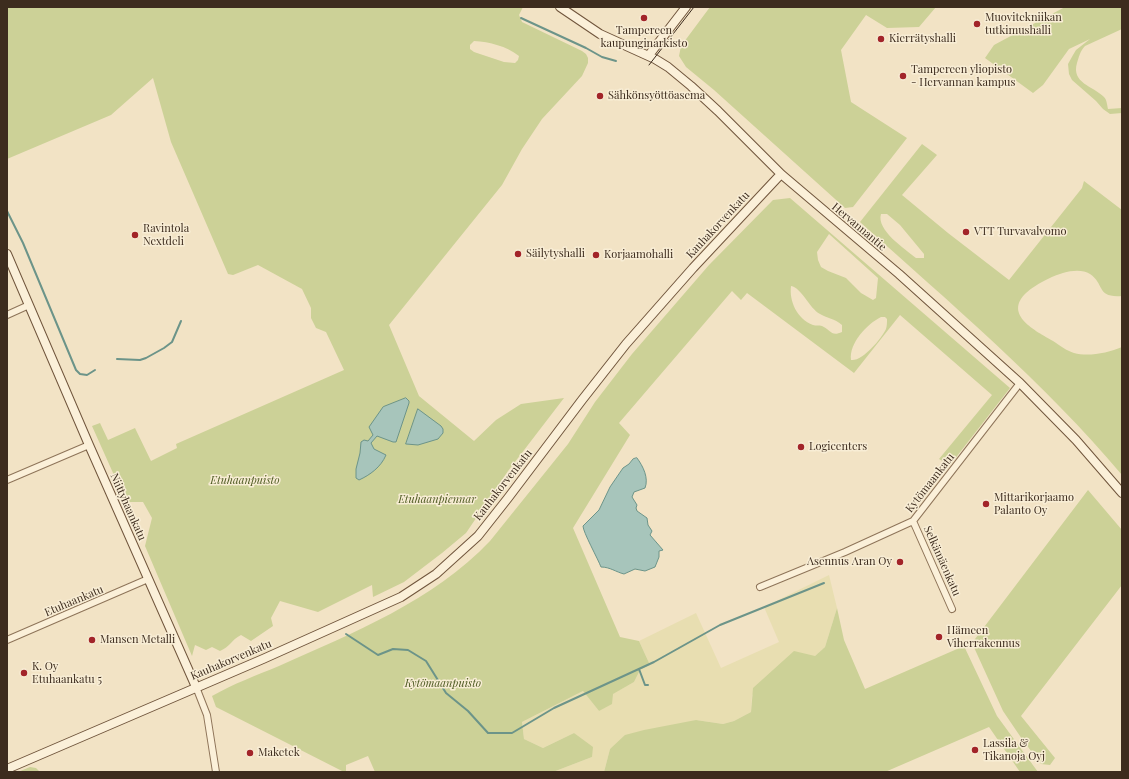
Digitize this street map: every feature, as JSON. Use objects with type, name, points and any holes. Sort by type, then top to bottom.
[{"type":"street","name":"Hervannantie","points":[[560,7],[600,34],[649,55],[668,67],[691,86],[781,174],[899,274],[1020,383],[1076,440],[1122,493]]},
{"type":"street","points":[[649,55],[686,7]]},
{"type":"street","name":"Kauhakorvenkatu","points":[[7,769],[270,656],[400,597],[445,567],[478,536],[630,339],[693,268],[781,174]]},
{"type":"street","name":"Niittyhaankatu","points":[[7,254],[208,715],[216,772]]},
{"type":"street","points":[[7,315],[29,305]]},
{"type":"street","name":"Kytömaankatu","points":[[760,587],[845,552],[914,521],[1020,383]]},
{"type":"street","points":[[7,480],[89,445]]},
{"type":"street","name":"Selkämäenkatu","points":[[914,521],[952,609]]},
{"type":"street","name":"Etuhaankatu","points":[[7,640],[148,579]]},
{"type":"shaded area","points":[[829,575],[837,608],[825,647],[815,656],[752,695],[751,712],[734,721],[723,724],[696,720],[610,749],[604,772],[553,772],[592,757],[574,733],[543,748],[524,739],[522,722],[583,691],[599,711],[612,694],[634,682],[640,670],[650,665],[639,641],[696,613],[721,668],[779,642],[764,607]]},
{"type":"green space","points":[[7,7],[523,7],[519,15],[522,22],[582,51],[588,58],[588,63],[582,76],[542,119],[522,149],[502,185],[389,325],[419,396],[474,441],[496,420],[521,404],[564,398],[508,471],[466,533],[404,582],[373,597],[372,585],[318,612],[280,601],[271,618],[273,626],[251,641],[241,635],[226,648],[220,651],[212,647],[206,650],[195,645],[192,656],[145,546],[152,518],[143,502],[126,502],[92,426],[100,423],[108,440],[135,428],[151,461],[177,448],[176,444],[344,370],[326,332],[316,328],[311,318],[311,308],[302,289],[258,265],[233,275],[228,274],[171,142],[153,78],[111,115],[7,159]],"holes":[[[474,41],[498,45],[509,50],[519,56],[518,60],[515,63],[504,62],[474,52],[470,49],[470,45]]]},
{"type":"green space","points":[[710,7],[936,7],[919,27],[887,28],[866,15],[841,50],[851,102],[907,138],[853,207],[845,208],[714,90],[686,67],[679,56],[681,46]]},
{"type":"green space","points":[[1065,7],[1122,7],[1122,29],[1085,46],[1080,54],[1076,70],[1080,80],[1105,98],[1108,109],[1122,108],[1122,113],[1110,114],[1103,109],[1072,80],[1069,74],[1068,64],[1076,50],[1090,39],[1069,49],[1043,85],[1033,93],[985,58],[994,45]]},
{"type":"green space","points":[[922,144],[937,155],[902,195],[1009,280],[1082,188],[1084,181],[1122,210],[1122,296],[1108,295],[1104,293],[1095,278],[1083,271],[1065,272],[1047,279],[1031,289],[1020,301],[1018,308],[1024,322],[1071,352],[1085,355],[1104,353],[1122,347],[1122,475],[1029,375],[860,222]],"holes":[[[881,214],[887,214],[900,225],[924,254],[924,258],[916,258],[892,239],[887,233],[881,220]]]},
{"type":"green space","name":"Kytömaanpuisto","points":[[790,198],[1010,388],[950,465],[939,459],[992,395],[900,315],[854,373],[747,293],[741,300],[732,291],[619,423],[630,435],[573,528],[620,637],[639,641],[650,665],[640,670],[634,682],[613,694],[612,704],[599,711],[583,691],[522,722],[524,739],[543,748],[574,733],[593,747],[592,757],[553,772],[375,772],[368,756],[346,765],[346,772],[344,772],[216,707],[212,696],[335,641],[391,614],[418,598],[468,562],[490,541],[568,444],[595,402],[632,354],[709,265],[773,200]],"holes":[[[829,234],[878,278],[876,298],[873,300],[861,293],[846,278],[821,267],[817,252]],[[791,286],[799,290],[816,311],[842,325],[842,332],[836,334],[822,326],[813,325],[807,322],[795,309],[791,298]],[[881,317],[885,317],[887,319],[884,333],[866,353],[855,360],[851,360],[851,354],[856,341],[865,329]]]},
{"type":"green space","points":[[1088,490],[1122,530],[1122,585],[1021,716],[1055,758],[1050,765],[1041,764],[1003,711],[972,643]]},
{"type":"green space","points":[[837,608],[844,640],[865,689],[964,646],[997,716],[1038,772],[1020,772],[989,727],[885,772],[604,772],[610,749],[625,735],[696,720],[723,724],[734,721],[751,712],[753,688],[794,651],[815,656],[825,647]]},
{"type":"green space","points":[[30,767],[36,768],[40,772],[18,772]]},
{"type":"water","points":[[406,398],[409,403],[396,442],[377,436],[371,443],[374,449],[386,455],[375,470],[359,480],[356,478],[356,469],[361,442],[364,440],[368,441],[373,435],[369,427],[383,407]]},
{"type":"water","points":[[418,409],[441,426],[443,433],[438,439],[418,445],[406,444]]},
{"type":"water","points":[[637,458],[645,472],[646,484],[645,488],[634,492],[632,497],[637,505],[637,511],[647,518],[648,525],[652,531],[650,535],[663,550],[659,551],[659,557],[655,567],[645,571],[635,569],[624,574],[601,567],[585,534],[583,526],[599,510],[610,487],[623,468],[633,459]]},
{"type":"waterway","points":[[521,18],[602,57],[616,61]]},
{"type":"waterway","points":[[7,211],[23,243],[76,370],[80,374],[87,375],[95,370]]},
{"type":"waterway","points":[[117,359],[140,360],[164,348],[172,342],[181,321]]},
{"type":"waterway","points":[[346,634],[378,655],[393,649],[408,650],[426,661],[446,693],[468,711],[488,733],[512,733],[554,708],[654,662],[720,625],[824,583]]},
{"type":"waterway","points":[[639,669],[645,685],[648,685]]},
{"type":"tram line","points":[[649,65],[694,7]]},
{"type":"place","name":"Tampereen kaupunginarkisto","points":[[644,18]]},
{"type":"place","name":"Muovitekniikan tutkimushalli","points":[[977,24]]},
{"type":"place","name":"Kierrätyshalli","points":[[881,39]]},
{"type":"place","name":"Tampereen yliopisto - Hervannan kampus","points":[[903,76]]},
{"type":"place","name":"Sähkönsyöttöasema","points":[[600,96]]},
{"type":"place","name":"VTT Turvavalvomo","points":[[966,232]]},
{"type":"place","name":"Ravintola Nextdeli","points":[[135,235]]},
{"type":"place","name":"Säilytyshalli","points":[[518,254]]},
{"type":"place","name":"Korjaamohalli","points":[[596,255]]},
{"type":"place","name":"Logicenters","points":[[801,447]]},
{"type":"place","name":"Mittarikorjaamo Palanto Oy","points":[[986,504]]},
{"type":"place","name":"Asennus Aran Oy","points":[[900,562]]},
{"type":"place","name":"Hämeen Viherrakennus","points":[[939,637]]},
{"type":"place","name":"Mansen Metalli","points":[[92,640]]},
{"type":"place","name":"K. Oy Etuhaankatu 5","points":[[24,673]]},
{"type":"place","name":"Lassila & Tikanoja Oyj","points":[[975,750]]},
{"type":"place","name":"Maketek","points":[[250,753]]},
{"type":"park label","name":"Etuhaanpuisto","points":[[245,481]]},
{"type":"park label","name":"Etuhaanpiennar","points":[[437,500]]}]
